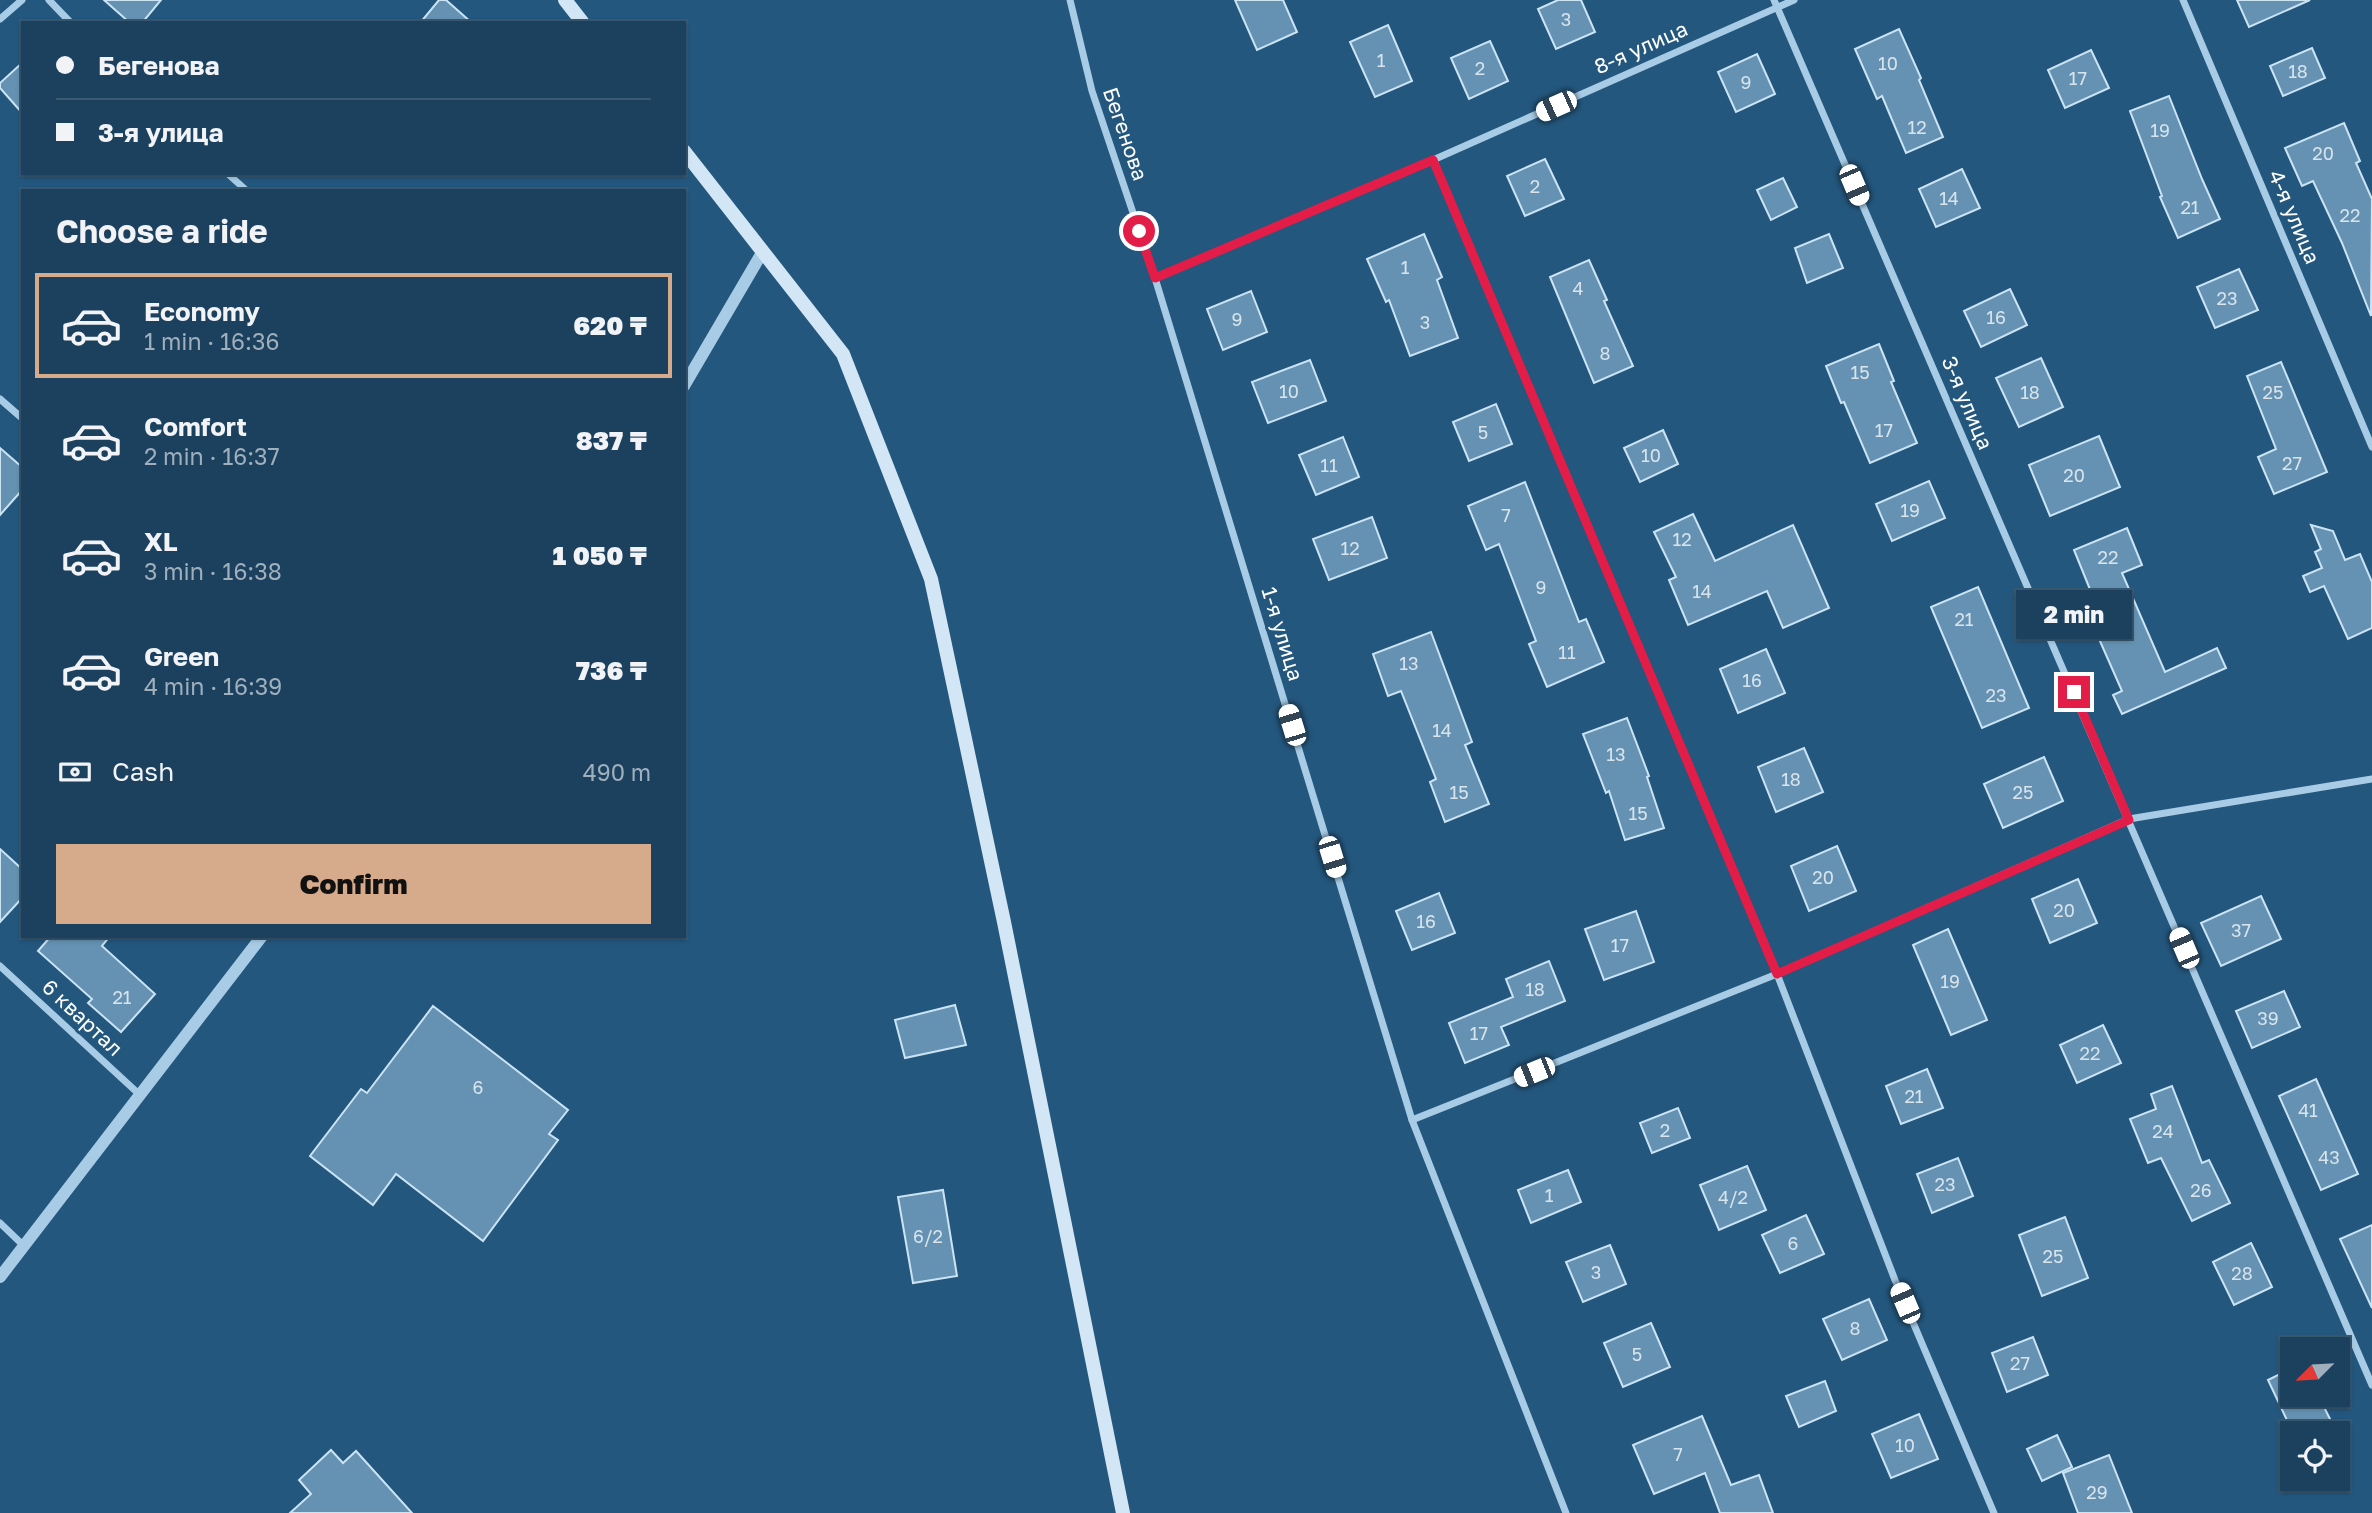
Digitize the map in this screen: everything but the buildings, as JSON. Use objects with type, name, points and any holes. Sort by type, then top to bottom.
[{"type":"main road","points":[[565,0],[581,21]]},
{"type":"main road","points":[[686,154],[843,354],[931,579],[1004,922],[1123,1513]]},
{"type":"street","points":[[0,19],[22,0]]},
{"type":"street","points":[[49,0],[69,21]]},
{"type":"street","name":"Бегенова","points":[[1070,0],[1092,91],[1155,278]]},
{"type":"street","name":"8-я улица","points":[[1155,278],[1433,160],[1775,4],[1794,0]]},
{"type":"street","name":"4-я улица","points":[[2183,0],[2372,447]]},
{"type":"street","name":"3-я улица","points":[[1775,4],[2372,1385]]},
{"type":"street","points":[[1433,160],[1777,974],[1895,1280],[1994,1513]]},
{"type":"street","points":[[230,175],[245,189]]},
{"type":"street","points":[[686,383],[763,251]]},
{"type":"street","name":"1-я улица","points":[[1155,278],[1412,1120],[1566,1513]]},
{"type":"street","points":[[0,399],[21,417]]},
{"type":"street","points":[[1412,1120],[1777,974],[2129,820],[2372,779]]},
{"type":"street","points":[[0,1278],[260,938]]},
{"type":"street","name":"6 квартал","points":[[0,966],[140,1096]]},
{"type":"street","points":[[0,1223],[24,1246]]},
{"type":"route","points":[[1139,231],[1155,278],[1433,160],[1777,974],[2129,820],[2074,692]]}]
